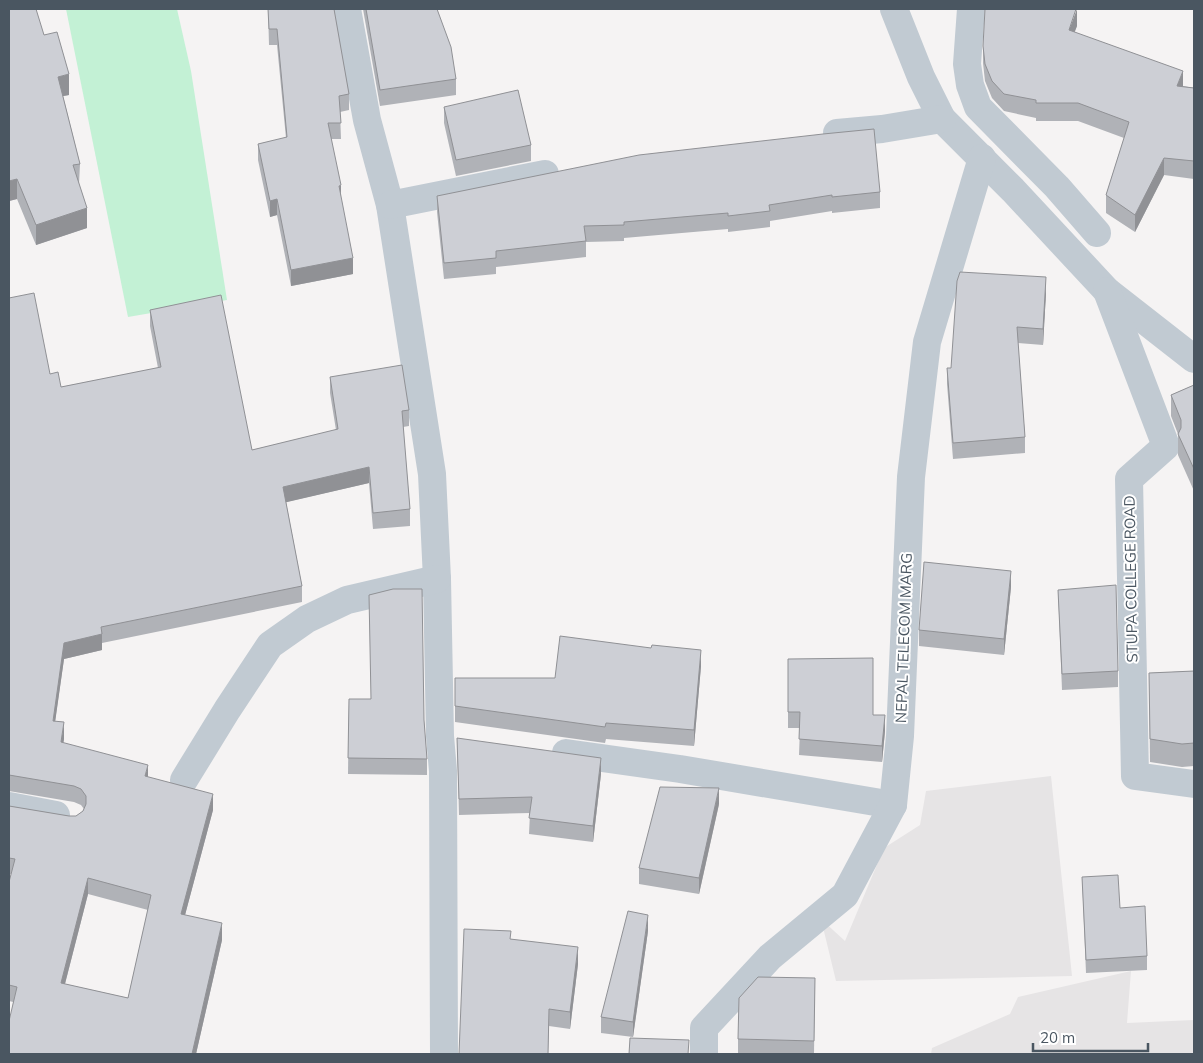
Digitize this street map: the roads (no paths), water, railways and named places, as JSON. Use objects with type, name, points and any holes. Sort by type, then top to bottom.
[{"type":"street","points":[[347,9],[367,120],[390,205],[432,474],[437,579],[440,736],[443,771],[444,1054]]},
{"type":"street","points":[[894,9],[921,77],[942,119],[982,158],[1107,291],[1194,359]]},
{"type":"street","points":[[970,9],[967,64],[970,84],[978,107],[1057,187],[1097,233]]},
{"type":"street","points":[[811,135],[882,130],[942,119]]},
{"type":"street","name":"NEPAL TELECOM MARG","points":[[704,1054],[704,1028],[770,957],[845,895],[892,805],[900,736],[911,477],[927,342],[982,158]]},
{"type":"street","points":[[390,205],[570,169]]},
{"type":"street","name":"STUPA COLLEGE ROAD","points":[[1107,291],[1166,446],[1129,479],[1135,776],[1194,784]]},
{"type":"street","points":[[184,780],[270,645],[307,620],[347,600],[437,579]]},
{"type":"street","points":[[440,736],[469,740]]},
{"type":"street","points":[[546,750],[680,769],[892,805]]},
{"type":"street","points":[[9,806],[71,817]]}]
